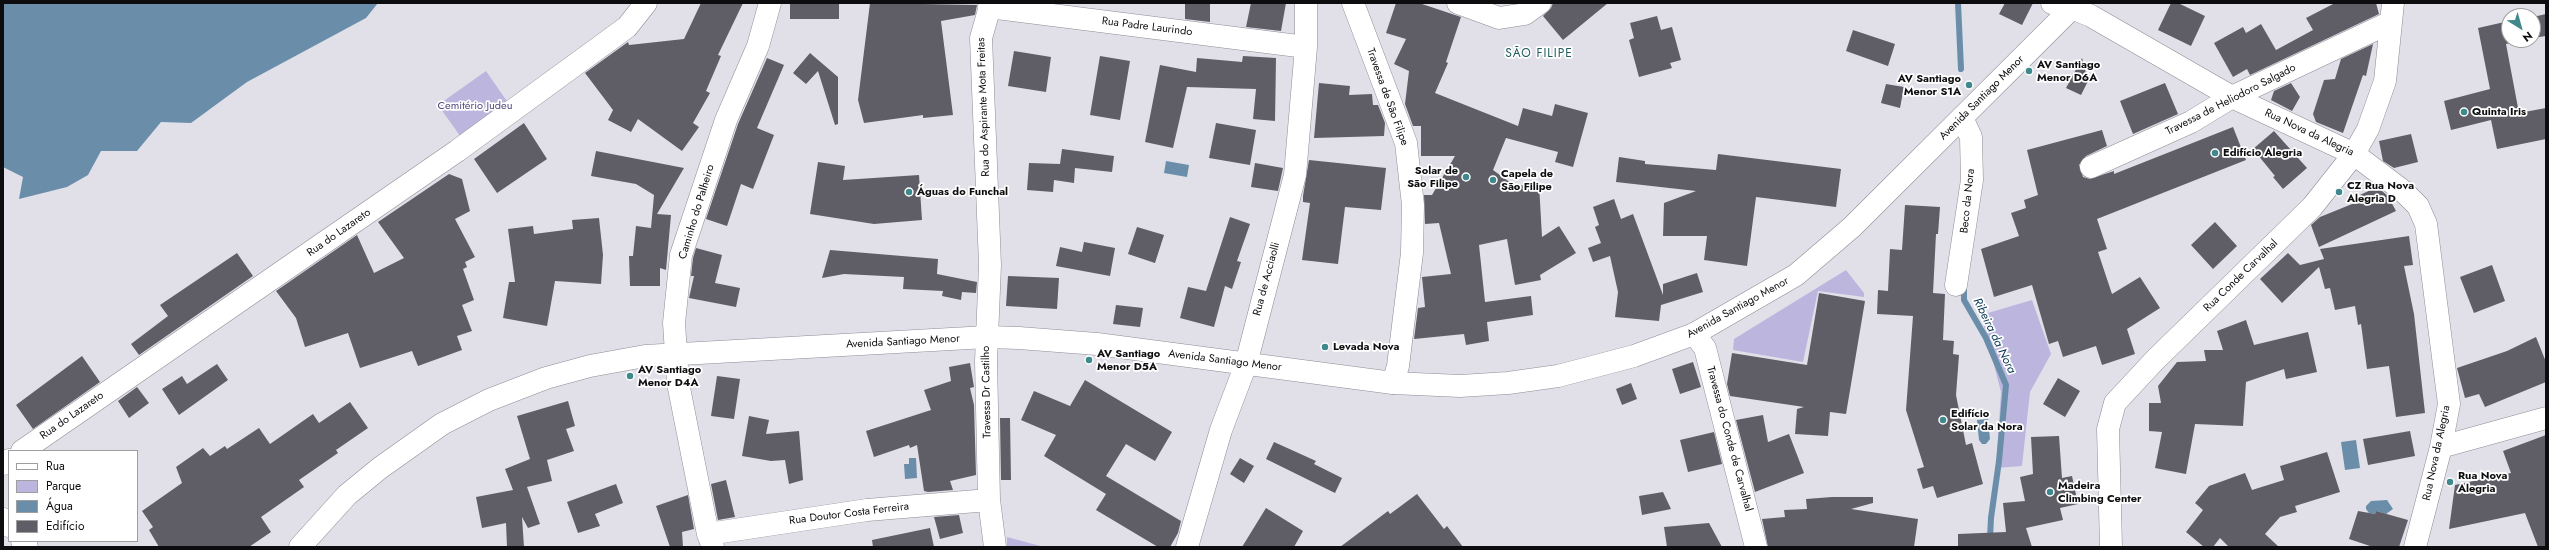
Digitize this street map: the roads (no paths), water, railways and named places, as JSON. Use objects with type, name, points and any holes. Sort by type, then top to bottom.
[{"type":"street","name":"Rua do Lazareto","points":[[23,450],[457,151],[627,27],[646,3]]},
{"type":"street","name":"Caminho do Palheiro","points":[[711,540],[678,384],[674,322],[681,255],[726,120],[758,46],[770,3]]},
{"type":"street","name":"Rua de Acciaolli","points":[[1187,547],[1222,430],[1246,364],[1295,175],[1306,47],[1306,3]]},
{"type":"street","name":"Travessa de São Filipe","points":[[1353,3],[1406,143],[1412,197],[1412,253],[1398,366],[1394,383]]},
{"type":"street","points":[[1458,3],[1499,18],[1525,14],[1540,3]]},
{"type":"street","name":"Rua Padre Laurindo","points":[[990,5],[1306,47]]},
{"type":"street","name":"Rua do Aspirante Mota Freitas","points":[[988,237],[980,38],[990,5]]},
{"type":"street","name":"Avenida Santiago Menor","points":[[300,547],[348,495],[380,468],[442,424],[489,400],[569,371],[645,356],[987,337],[1097,344],[1394,383],[1467,385],[1508,383],[1558,376],[1634,356],[1694,334],[1796,275],[1852,227],[1962,118],[2067,5]]},
{"type":"street","name":"Rua Nova da Alegria","points":[[2067,5],[2232,97],[2354,154],[2403,191],[2418,206],[2426,224],[2449,404],[2440,448],[2415,547]]},
{"type":"street","name":"Travessa de Heliodoro Salgado","points":[[2091,168],[2191,122],[2232,97],[2392,12]]},
{"type":"street","name":"Rua Conde Carvalhal","points":[[2111,547],[2108,429],[2115,403],[2155,360],[2312,207],[2354,154],[2368,129],[2385,82],[2392,12]]},
{"type":"street","name":"Beco da Nora","points":[[1956,285],[1972,180],[1971,137],[1962,118]]},
{"type":"street","name":"Travessa Dr Castilho","points":[[988,237],[990,265],[987,337],[989,500],[995,547]]},
{"type":"street","name":"Travessa do Conde de Carvalhal","points":[[1694,334],[1705,348],[1756,547]]},
{"type":"street","points":[[2440,448],[2546,418]]},
{"type":"street","name":"Rua Doutor Costa Ferreira","points":[[711,540],[867,510],[989,500]]},
{"type":"water","points":[[3,3],[378,3],[366,18],[247,82],[191,123],[161,122],[137,151],[101,151],[88,175],[67,187],[19,199],[23,177],[3,167]]},
{"type":"water","points":[[1166,161],[1189,165],[1187,177],[1164,173]]},
{"type":"water","points":[[1988,419],[1990,439],[1986,444],[1982,444],[1979,440],[1977,420]]},
{"type":"water","points":[[2356,440],[2360,468],[2345,470],[2341,442]]},
{"type":"water","points":[[909,458],[916,458],[917,478],[905,479],[904,464],[909,464]]},
{"type":"water","points":[[2387,500],[2393,509],[2386,514],[2376,511],[2375,514],[2369,513],[2366,509],[2366,506],[2371,501]]},
{"type":"waterway","name":"Ribeira da Nora","points":[[1958,3],[1961,69]]},
{"type":"waterway","name":"Ribeira da Nora","points":[[1964,284],[1964,300],[1986,338],[2006,385],[1999,461],[1991,518],[1990,538],[1992,547]]},
{"type":"place","name":"AV Santiago Menor D6A","points":[[2029,71]]},
{"type":"place","name":"AV Santiago Menor S1A","points":[[1969,85]]},
{"type":"place","name":"Quinta Iris","points":[[2464,112]]},
{"type":"place","name":"Edifício Alegria","points":[[2215,153]]},
{"type":"place","name":"Solar de São Filipe","points":[[1466,177]]},
{"type":"place","name":"Capela de São Filipe","points":[[1493,180]]},
{"type":"place","name":"Águas do Funchal","points":[[909,192]]},
{"type":"place","name":"CZ Rua Nova Alegria D","points":[[2339,192]]},
{"type":"place","name":"Levada Nova","points":[[1325,347]]},
{"type":"place","name":"AV Santiago Menor D5A","points":[[1089,360]]},
{"type":"place","name":"AV Santiago Menor D4A","points":[[630,376]]},
{"type":"place","name":"Edifício Solar da Nora","points":[[1943,420]]},
{"type":"place","name":"Rua Nova Alegria","points":[[2450,482]]},
{"type":"place","name":"Madeira Climbing Center","points":[[2050,492]]},
{"type":"district","name":"SÃO FILIPE","points":[[1539,54]]},
{"type":"park label","name":"Cemitério Judeu","points":[[475,106]]}]
